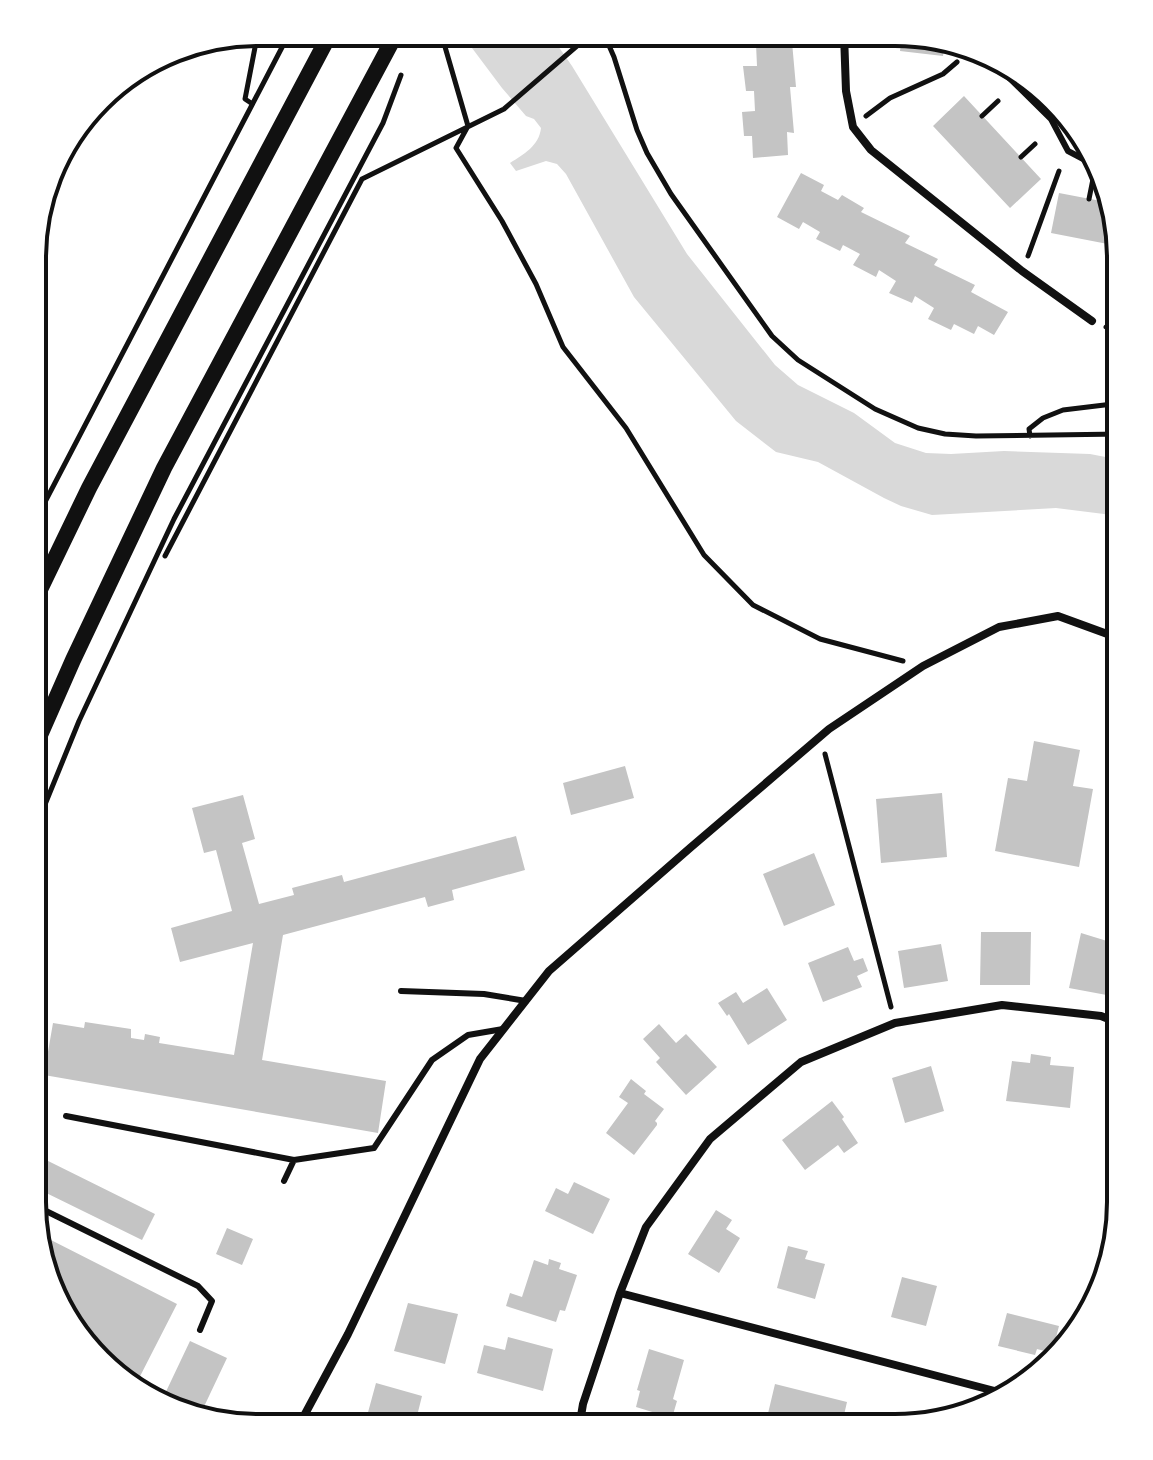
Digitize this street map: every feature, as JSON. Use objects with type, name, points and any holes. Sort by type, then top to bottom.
[{"type":"main road","points":[[46,577],[89,488],[324,46]]},
{"type":"main road","points":[[46,721],[164,468],[389,46]]},
{"type":"street","points":[[844,46],[846,91],[853,127],[871,150],[1022,271],[1092,321]]},
{"type":"street","points":[[305,1414],[348,1334],[480,1059],[549,971],[821,736],[923,666],[999,627],[1058,616],[1107,634]]},
{"type":"street","points":[[581,1414],[620,1293],[646,1227],[710,1139],[801,1062],[895,1023],[1002,1005],[1107,1018]]},
{"type":"street","points":[[620,1293],[992,1390]]},
{"type":"lane","points":[[1015,83],[1051,119],[1068,151],[1082,158]]},
{"type":"lane","points":[[401,991],[484,994],[526,1001]]},
{"type":"lane","points":[[66,1116],[294,1160],[374,1148],[432,1060],[468,1035],[503,1029]]},
{"type":"lane","points":[[284,1181],[294,1160]]},
{"type":"lane","points":[[47,1211],[198,1286],[212,1301],[200,1330]]},
{"type":"path","points":[[251,103],[245,99],[255,46]]},
{"type":"path","points":[[46,500],[282,46]]},
{"type":"path","points":[[445,46],[468,126],[456,148],[509,233],[536,284],[563,347],[626,428],[704,555],[753,605],[820,639],[923,666]]},
{"type":"path","points":[[353,180],[362,179],[504,109],[578,46]]},
{"type":"path","points":[[609,46],[637,130],[671,194],[772,336],[798,360],[875,409],[918,428],[961,435],[1107,434]]},
{"type":"path","points":[[853,127],[890,98],[943,74],[957,62]]},
{"type":"path","points":[[46,802],[79,721],[174,519],[383,123],[402,72]]},
{"type":"path","points":[[982,116],[998,101]]},
{"type":"path","points":[[1021,157],[1035,144]]},
{"type":"path","points":[[1030,248],[1059,171]]},
{"type":"path","points":[[165,556],[362,179]]},
{"type":"path","points":[[1089,199],[1092,181]]},
{"type":"path","points":[[1030,436],[1029,429],[1043,418],[1063,410],[1107,405]]},
{"type":"path","points":[[821,736],[891,1008]]},
{"type":"shaded area","points":[[558,46],[687,254],[775,365],[798,385],[854,413],[895,443],[926,453],[1004,451],[1107,457],[1107,515],[1056,508],[932,515],[901,506],[818,462],[776,452],[736,421],[634,297],[566,174],[557,164],[546,161],[516,171],[510,163],[534,145],[541,128],[534,119],[526,116],[472,48]]},
{"type":"building","points":[[756,46],[792,46],[796,87],[790,87],[794,133],[787,132],[788,155],[753,158],[752,136],[744,136],[742,112],[755,111],[754,91],[746,91],[743,66],[757,66]]},
{"type":"building","points":[[901,46],[944,52],[943,56],[900,51]]},
{"type":"building","points":[[964,96],[1041,179],[1010,208],[933,126]]},
{"type":"building","points":[[801,173],[824,185],[821,191],[838,200],[842,195],[864,208],[861,212],[910,236],[905,243],[938,259],[934,265],[975,285],[971,292],[1008,312],[994,335],[978,326],[974,334],[954,324],[951,330],[928,319],[934,308],[915,296],[912,303],[889,293],[896,281],[879,270],[876,277],[853,265],[860,254],[843,245],[840,251],[816,239],[820,232],[803,222],[799,229],[777,217]]},
{"type":"building","points":[[1059,193],[1099,201],[1106,244],[1051,233]]},
{"type":"building","points":[[1034,741],[1080,750],[1073,786],[1093,789],[1079,867],[995,851],[1008,778],[1027,781]]},
{"type":"building","points":[[625,766],[634,798],[571,815],[563,783]]},
{"type":"building","points":[[942,793],[947,857],[881,863],[876,799]]},
{"type":"building","points":[[243,795],[255,839],[242,843],[259,904],[294,895],[292,888],[342,875],[344,882],[516,836],[525,870],[452,890],[454,900],[428,907],[425,897],[283,935],[262,1060],[386,1081],[378,1133],[46,1075],[53,1023],[84,1028],[85,1022],[131,1029],[131,1038],[144,1040],[145,1034],[160,1037],[159,1043],[234,1055],[253,943],[180,962],[171,928],[232,911],[216,850],[204,853],[192,808]]},
{"type":"building","points":[[814,853],[835,905],[784,926],[763,874]]},
{"type":"building","points":[[981,932],[1031,932],[1030,985],[980,985]]},
{"type":"building","points":[[1081,933],[1107,941],[1107,995],[1069,988]]},
{"type":"building","points":[[941,944],[948,981],[904,988],[898,951]]},
{"type":"building","points":[[848,947],[854,961],[863,958],[868,971],[857,976],[862,987],[823,1002],[808,963]]},
{"type":"building","points":[[767,988],[787,1020],[748,1045],[729,1014],[727,1016],[718,1003],[736,992],[743,1003]]},
{"type":"building","points":[[659,1024],[676,1043],[686,1034],[717,1067],[686,1095],[656,1062],[660,1058],[643,1039]]},
{"type":"building","points":[[1031,1054],[1051,1057],[1050,1065],[1074,1067],[1070,1108],[1006,1101],[1012,1061],[1030,1063]]},
{"type":"building","points":[[931,1066],[944,1111],[905,1123],[892,1078]]},
{"type":"building","points":[[631,1079],[664,1109],[655,1121],[657,1125],[634,1155],[606,1133],[628,1103],[619,1097]]},
{"type":"building","points":[[832,1101],[858,1143],[844,1153],[838,1145],[805,1170],[782,1140]]},
{"type":"building","points":[[46,1160],[155,1214],[142,1240],[46,1193]]},
{"type":"building","points":[[574,1182],[610,1199],[593,1234],[545,1211],[556,1188],[568,1194]]},
{"type":"building","points":[[716,1210],[732,1220],[726,1229],[740,1238],[719,1273],[688,1254]]},
{"type":"building","points":[[227,1228],[253,1239],[242,1265],[216,1254]]},
{"type":"building","points":[[50,1239],[177,1304],[139,1378],[108,1352],[74,1308],[62,1283]]},
{"type":"building","points":[[788,1246],[808,1251],[805,1259],[825,1264],[815,1299],[777,1288]]},
{"type":"building","points":[[549,1259],[561,1263],[559,1269],[577,1275],[565,1311],[560,1310],[556,1322],[506,1306],[510,1293],[522,1297],[534,1260],[548,1265]]},
{"type":"building","points":[[902,1277],[937,1286],[926,1326],[891,1317]]},
{"type":"building","points":[[408,1303],[458,1314],[445,1364],[394,1351]]},
{"type":"building","points":[[1007,1313],[1059,1326],[1054,1342],[1046,1351],[1037,1349],[1035,1355],[998,1346]]},
{"type":"building","points":[[508,1337],[553,1349],[543,1391],[477,1373],[484,1345],[505,1350]]},
{"type":"building","points":[[190,1341],[227,1358],[204,1407],[165,1393]]},
{"type":"building","points":[[649,1349],[684,1360],[673,1399],[677,1401],[673,1414],[659,1414],[636,1407],[640,1391],[637,1390]]},
{"type":"building","points":[[376,1383],[422,1396],[418,1414],[368,1414]]},
{"type":"building","points":[[775,1384],[847,1402],[844,1414],[768,1414]]}]
